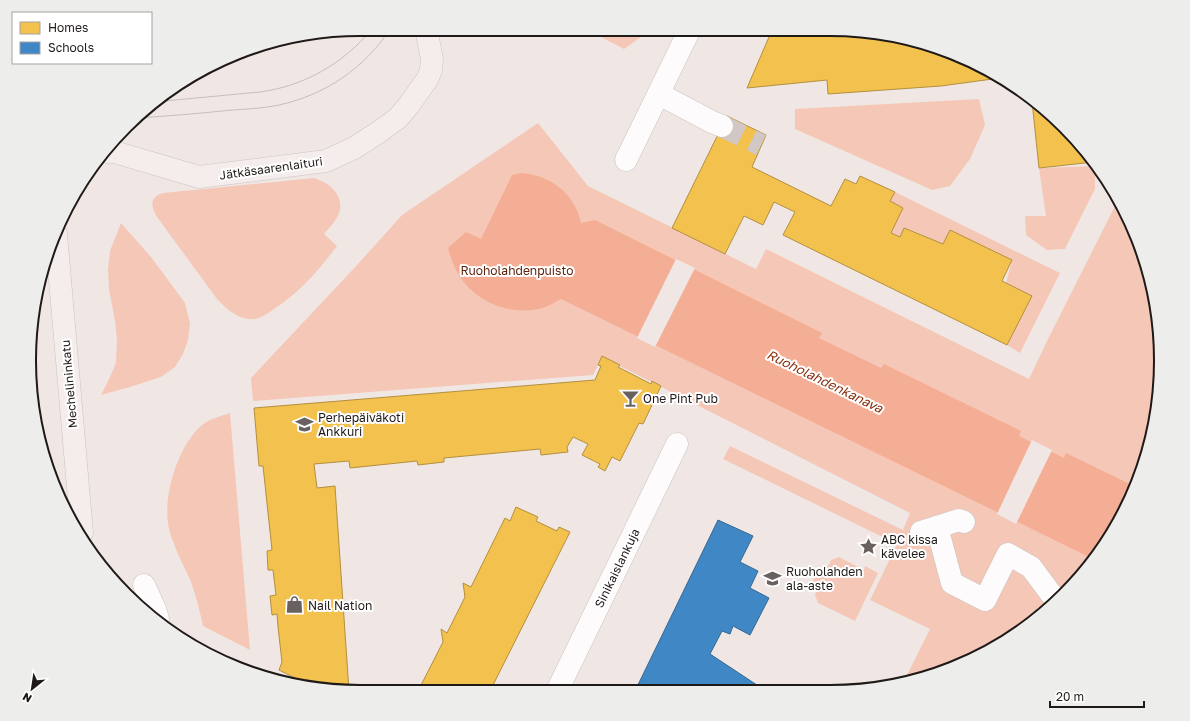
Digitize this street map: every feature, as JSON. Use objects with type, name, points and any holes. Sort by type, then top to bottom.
[{"type":"main road","name":"Jätkäsaarenlaituri","points":[[113,152],[199,177],[326,161],[354,148],[379,132],[398,118],[409,105],[432,70],[432,58],[427,36]]},
{"type":"main road","name":"Mechelininkatu","points":[[57,246],[81,527]]},
{"type":"street","points":[[626,160],[687,36]]},
{"type":"street","points":[[658,94],[722,126]]},
{"type":"street","name":"Sinikaislankuja","points":[[560,685],[677,444]]},
{"type":"street","points":[[964,522],[959,520],[929,530],[952,583],[986,600],[1008,554],[1031,567],[1053,596]]},
{"type":"street","points":[[144,585],[156,612]]},
{"type":"green space","points":[[599,36],[642,36],[624,49]]},
{"type":"green space","points":[[979,99],[985,125],[970,159],[950,186],[932,190],[795,129],[795,109]]},
{"type":"green space","name":"Ruoholahdenpuisto","points":[[538,123],[588,186],[756,269],[766,249],[1029,379],[1115,206],[1137,256],[1143,277],[1148,297],[1153,339],[1154,360],[1151,403],[1148,424],[1137,465],[1121,504],[1111,523],[1087,558],[1059,590],[1027,618],[992,642],[973,652],[934,668],[907,676],[930,629],[870,600],[897,544],[723,459],[730,446],[903,530],[910,513],[602,357],[593,375],[253,401],[251,378],[402,215]]},
{"type":"green space","points":[[1089,166],[1095,174],[1095,189],[1065,249],[1047,250],[1026,235],[1025,216],[1046,216],[1039,168]]},
{"type":"green space","points":[[314,178],[329,186],[337,194],[339,199],[340,210],[338,217],[324,234],[337,246],[316,272],[292,296],[260,318],[249,319],[234,314],[217,299],[153,210],[153,200],[155,197],[163,193]]},
{"type":"green space","points":[[895,192],[1060,273],[1020,353],[1007,345],[1031,296],[1006,283],[1012,260],[950,230],[943,244],[905,228],[900,237],[891,233],[903,208],[890,201]]},
{"type":"green space","points":[[121,223],[151,257],[185,303],[190,323],[188,340],[183,354],[175,367],[161,377],[101,395],[116,363],[117,341],[109,289],[108,270],[110,251]]},
{"type":"green space","points":[[230,413],[250,650],[203,626],[191,582],[171,536],[167,516],[170,488],[179,459],[185,446],[193,434],[202,425],[215,418]]},
{"type":"green space","points":[[839,557],[864,570],[865,566],[878,573],[855,621],[818,603],[815,595],[817,590],[813,580],[821,567],[829,565],[831,560]]},
{"type":"water","name":"Ruoholahdenkanava","points":[[521,173],[532,174],[542,177],[560,188],[573,203],[578,212],[581,223],[595,220],[822,333],[819,338],[881,368],[884,364],[1021,431],[1019,436],[1064,458],[1066,453],[1129,484],[1111,523],[1088,557],[561,299],[539,309],[527,310],[505,308],[484,300],[467,286],[460,277],[454,267],[448,248],[466,232],[481,239],[512,175]]},
{"type":"pier","points":[[676,259],[695,268],[655,347],[637,338]]},
{"type":"pier","points":[[1032,440],[1052,450],[1016,524],[997,514]]},
{"type":"building: Homes","points":[[769,36],[851,37],[893,42],[934,53],[973,69],[992,79],[941,86],[828,94],[827,80],[747,88]]},
{"type":"building: Homes","points":[[1033,108],[1059,131],[1087,163],[1039,168]]},
{"type":"building: Homes","points":[[727,116],[766,135],[752,167],[831,206],[845,179],[856,184],[860,176],[895,192],[890,201],[903,208],[891,233],[900,237],[904,228],[943,244],[950,230],[1012,260],[1002,281],[1032,296],[1007,345],[783,235],[795,212],[774,202],[763,225],[744,216],[725,254],[672,228]]},
{"type":"building: Homes","points":[[602,356],[620,365],[618,367],[651,384],[652,381],[661,386],[643,424],[639,423],[620,461],[612,457],[605,471],[598,467],[600,464],[582,455],[588,444],[573,437],[567,447],[568,452],[541,455],[540,449],[444,458],[444,462],[418,465],[417,461],[350,468],[349,461],[314,464],[317,488],[335,486],[349,684],[297,679],[279,670],[282,662],[277,614],[272,615],[270,596],[276,595],[273,570],[268,570],[267,551],[272,550],[263,466],[259,466],[254,408],[595,380],[601,366],[598,365]]},
{"type":"building: Homes","points":[[516,507],[538,517],[536,521],[557,531],[559,527],[570,532],[493,685],[421,685],[443,642],[441,629],[447,633],[465,597],[463,583],[471,587],[505,518],[510,521]]},
{"type":"building: Schools","points":[[718,520],[753,536],[740,562],[758,571],[750,588],[769,598],[750,635],[733,626],[730,634],[722,631],[710,654],[757,685],[638,685]]},
{"type":"tunnel","points":[[722,126],[761,145]]},
{"type":"tram line","points":[[166,101],[260,92],[292,85],[307,79],[335,63],[366,36]]},
{"type":"tram line","points":[[147,117],[265,107],[296,100],[328,87],[356,68],[369,56],[385,36]]},
{"type":"place","name":"One Pint Pub","points":[[630,398]]},
{"type":"place","name":"Perhepäiväkoti Ankkuri","points":[[305,424]]},
{"type":"place","name":"ABC kissa kävelee","points":[[868,546]]},
{"type":"place","name":"Ruoholahden ala-aste","points":[[773,578]]},
{"type":"place","name":"Nail Nation","points":[[295,605]]}]
